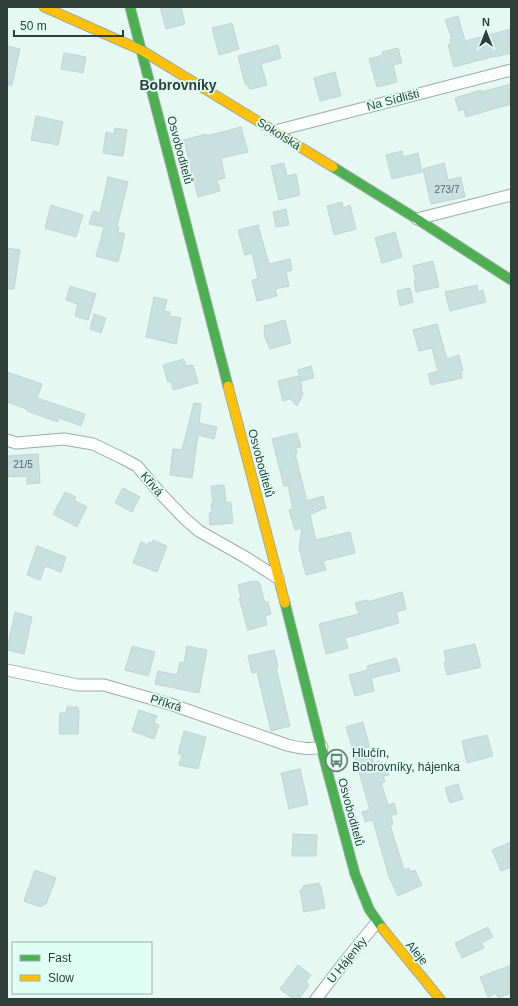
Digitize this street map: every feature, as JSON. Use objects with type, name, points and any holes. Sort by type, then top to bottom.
[{"type":"street","name":"Sokolská","points":[[44,7],[141,50],[210,90],[417,219],[511,280]]},
{"type":"street","name":"Osvoboditelů","points":[[130,7],[355,874],[369,909],[377,922]]},
{"type":"street","name":"Na Sídlišti","points":[[275,131],[511,70]]},
{"type":"street","points":[[417,219],[511,194]]},
{"type":"street","name":"Křivá","points":[[7,440],[16,442],[64,439],[93,444],[122,458],[136,466],[184,518],[199,531],[278,578]]},
{"type":"street","name":"Příkrá","points":[[7,670],[78,685],[104,685],[170,704],[286,745],[311,749],[322,747]]},
{"type":"street","name":"U Hájenky","points":[[316,999],[377,922]]},
{"type":"street","name":"Aleje","points":[[377,922],[440,999]]},
{"type":"building","points":[[160,7],[181,7],[185,24],[166,29]]},
{"type":"building","points":[[458,16],[465,41],[511,29],[511,53],[454,67],[448,45],[451,44],[450,39],[452,39],[445,20]]},
{"type":"building","points":[[232,23],[239,49],[219,55],[212,28]]},
{"type":"building","points":[[278,45],[281,58],[261,64],[267,85],[249,89],[247,84],[245,84],[238,56]]},
{"type":"building","points":[[7,46],[20,49],[12,85],[7,85]]},
{"type":"building","points":[[398,48],[402,63],[393,65],[397,82],[377,87],[369,59],[383,55],[382,52]]},
{"type":"building","points":[[64,53],[86,57],[83,73],[61,69]]},
{"type":"building","points":[[335,72],[341,96],[320,101],[314,78]]},
{"type":"building","points":[[511,84],[511,104],[466,117],[464,109],[459,111],[455,98],[481,90],[481,92]]},
{"type":"building","points":[[36,116],[63,122],[58,145],[31,140]]},
{"type":"building","points":[[241,127],[248,152],[221,158],[225,178],[217,180],[220,191],[198,197],[184,140]]},
{"type":"building","points":[[115,128],[127,130],[123,156],[103,153],[106,132],[114,134]]},
{"type":"building","points":[[402,151],[403,157],[418,153],[422,172],[392,179],[386,155]]},
{"type":"building","points":[[284,163],[287,176],[296,174],[300,195],[279,200],[271,166]]},
{"type":"building","points":[[444,163],[448,180],[461,177],[465,197],[431,204],[423,169]]},
{"type":"building","points":[[108,177],[128,182],[117,226],[119,227],[118,232],[125,234],[118,262],[96,256],[104,227],[89,224],[93,211],[100,213]]},
{"type":"building","points":[[342,202],[343,208],[350,205],[356,229],[334,235],[327,206]]},
{"type":"building","points":[[51,205],[83,215],[76,237],[45,228]]},
{"type":"building","points":[[286,209],[289,225],[276,227],[273,212]]},
{"type":"building","points":[[258,225],[269,264],[290,259],[292,270],[286,272],[289,286],[275,289],[277,296],[257,301],[252,280],[258,279],[252,253],[245,255],[238,230]]},
{"type":"building","points":[[395,232],[402,257],[382,263],[375,238]]},
{"type":"building","points":[[7,248],[20,250],[14,289],[7,289]]},
{"type":"building","points":[[433,261],[439,287],[416,292],[414,281],[416,280],[413,266]]},
{"type":"building","points":[[477,285],[478,292],[483,290],[486,302],[450,311],[445,292]]},
{"type":"building","points":[[70,286],[96,294],[88,320],[75,316],[78,304],[66,300]]},
{"type":"building","points":[[410,288],[413,302],[400,306],[397,291]]},
{"type":"building","points":[[154,297],[167,300],[164,311],[170,312],[169,316],[181,318],[176,344],[146,337]]},
{"type":"building","points":[[94,314],[106,318],[101,333],[90,329]]},
{"type":"building","points":[[285,320],[291,343],[270,349],[264,335],[264,326]]},
{"type":"building","points":[[437,324],[447,359],[459,355],[463,370],[461,371],[462,378],[431,385],[428,374],[438,371],[432,348],[419,351],[413,330]]},
{"type":"building","points":[[184,359],[186,366],[193,365],[198,383],[173,390],[171,381],[168,382],[163,365]]},
{"type":"building","points":[[311,366],[314,378],[301,381],[298,370]]},
{"type":"building","points":[[7,372],[42,384],[37,398],[85,414],[81,426],[59,418],[58,422],[7,402]]},
{"type":"building","points":[[299,376],[303,394],[297,406],[290,399],[283,401],[278,381]]},
{"type":"building","points":[[194,403],[201,404],[199,423],[217,427],[214,439],[198,435],[192,478],[170,475],[173,449],[182,450]]},
{"type":"building","points":[[297,433],[301,447],[296,448],[297,454],[295,454],[307,501],[323,496],[326,508],[310,515],[316,540],[350,532],[355,553],[323,561],[326,570],[306,575],[299,547],[302,528],[295,530],[289,510],[293,509],[288,485],[284,486],[272,439]]},
{"type":"building","points":[[38,454],[40,483],[27,484],[27,476],[8,477],[7,456]]},
{"type":"building","points":[[224,485],[226,503],[231,502],[233,523],[210,525],[209,513],[212,513],[211,504],[213,504],[211,486]]},
{"type":"building","points":[[123,488],[140,497],[132,512],[115,503]]},
{"type":"building","points":[[65,492],[76,497],[74,500],[87,507],[77,527],[53,514]]},
{"type":"building","points":[[153,540],[167,546],[157,572],[133,563],[141,542],[148,545],[149,542],[152,543]]},
{"type":"building","points":[[37,546],[66,557],[61,572],[45,566],[40,580],[27,575]]},
{"type":"building","points":[[253,581],[259,582],[265,603],[268,602],[271,614],[265,616],[267,625],[248,630],[239,598],[241,598],[238,585]]},
{"type":"building","points":[[402,592],[406,609],[396,612],[399,623],[345,638],[348,648],[326,654],[319,624],[359,614],[355,603],[367,600],[367,602]]},
{"type":"building","points":[[15,612],[32,617],[24,654],[7,650]]},
{"type":"building","points":[[475,644],[481,667],[447,675],[444,663],[446,662],[444,651]]},
{"type":"building","points":[[132,646],[155,652],[148,676],[125,670]]},
{"type":"building","points":[[187,646],[207,650],[199,693],[155,684],[158,671],[177,675],[180,662],[184,663]]},
{"type":"building","points":[[274,650],[278,667],[276,667],[290,726],[271,731],[257,672],[252,673],[248,656]]},
{"type":"building","points":[[396,658],[400,671],[371,678],[374,691],[355,696],[349,675],[368,670],[367,666]]},
{"type":"building","points":[[67,707],[78,707],[78,734],[59,734],[60,713],[66,713]]},
{"type":"building","points":[[139,710],[157,716],[154,723],[159,725],[154,739],[132,731]]},
{"type":"building","points":[[363,722],[374,763],[379,761],[380,763],[385,762],[389,775],[383,776],[385,782],[381,783],[388,805],[394,803],[397,814],[391,815],[393,824],[390,825],[404,870],[409,868],[410,872],[415,870],[422,885],[398,896],[389,877],[373,820],[365,822],[362,812],[370,810],[346,727]]},
{"type":"building","points":[[184,731],[206,737],[198,769],[179,765],[182,755],[178,754]]},
{"type":"building","points":[[487,735],[493,756],[467,763],[462,741]]},
{"type":"building","points":[[300,769],[308,804],[289,809],[281,773]]},
{"type":"building","points":[[458,784],[463,799],[450,803],[445,788]]},
{"type":"building","points":[[293,834],[317,835],[316,856],[292,856]]},
{"type":"building","points":[[511,842],[511,867],[501,871],[492,850]]},
{"type":"building","points":[[35,870],[56,878],[46,904],[40,907],[24,901]]},
{"type":"building","points":[[319,883],[319,887],[321,886],[325,908],[304,912],[300,890],[303,890],[303,886]]},
{"type":"building","points":[[488,927],[493,937],[481,943],[484,948],[462,958],[455,943]]},
{"type":"building","points":[[298,965],[311,975],[306,982],[309,985],[299,999],[293,999],[280,989]]},
{"type":"building","points":[[511,965],[511,993],[498,998],[496,993],[488,997],[480,977]]},
{"type":"traffic: fast","points":[[130,7],[228,386]]},
{"type":"traffic: fast","points":[[333,167],[511,280]]},
{"type":"traffic: fast","points":[[285,603],[355,874],[369,909],[382,928]]},
{"type":"traffic: slow","points":[[44,7],[141,50],[333,167]]},
{"type":"traffic: slow","points":[[228,386],[285,603]]},
{"type":"traffic: slow","points":[[382,928],[440,999]]},
{"type":"place","name":"Hlučín, Bobrovníky, hájenka","points":[[337,760]]},
{"type":"district","name":"Bobrovníky","points":[[178,85]]}]
